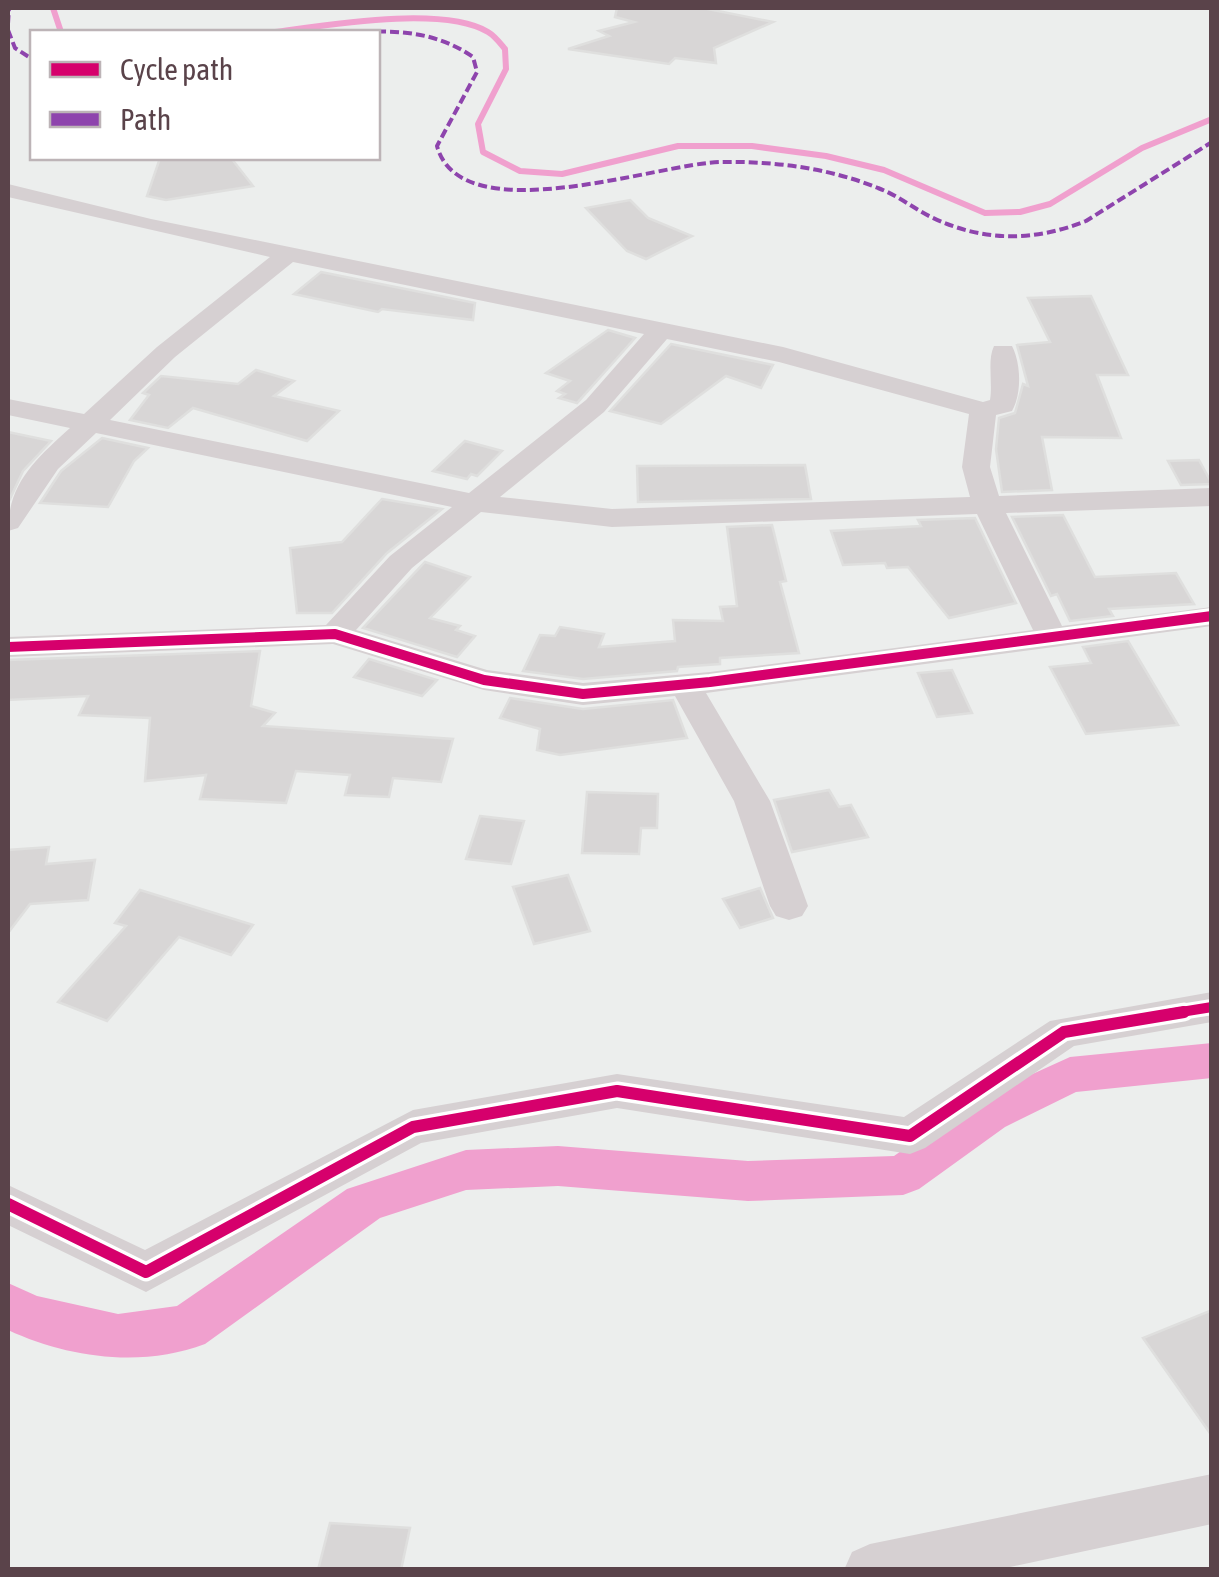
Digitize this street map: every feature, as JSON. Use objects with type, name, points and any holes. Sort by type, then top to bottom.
[{"type":"street","points":[[8,192],[783,355],[983,410],[1003,405],[1003,351]]},
{"type":"street","points":[[8,522],[48,462],[166,352],[290,254]]},
{"type":"street","points":[[335,634],[401,562],[596,406],[661,330]]},
{"type":"street","points":[[8,407],[476,503],[612,518],[1212,497]]},
{"type":"street","points":[[983,410],[976,467],[986,502],[1052,637]]},
{"type":"street","points":[[8,647],[335,634],[484,680],[583,694],[1212,616]]},
{"type":"street","points":[[685,684],[752,801],[789,906]]},
{"type":"street","points":[[8,1204],[146,1272],[413,1127],[617,1091],[910,1136],[1064,1032],[1212,1008]]},
{"type":"street","points":[[870,1570],[1212,1499]]},
{"type":"building","points":[[617,8],[703,8],[773,22],[714,48],[716,63],[675,58],[669,64],[568,49],[609,36],[599,31],[634,22],[615,17]]},
{"type":"building","points":[[159,160],[233,160],[253,186],[166,200],[147,196]]},
{"type":"building","points":[[630,200],[648,218],[692,236],[646,259],[627,251],[586,208]]},
{"type":"building","points":[[321,272],[475,303],[473,320],[382,309],[378,312],[294,294]]},
{"type":"building","points":[[1091,296],[1128,375],[1097,375],[1121,438],[1042,437],[1052,490],[1002,492],[996,449],[999,418],[1015,413],[1023,384],[1028,386],[1017,345],[1050,342],[1028,298]]},
{"type":"building","points":[[608,330],[635,338],[577,403],[559,398],[565,394],[557,391],[570,381],[546,373]]},
{"type":"building","points":[[671,344],[773,365],[761,388],[726,376],[661,424],[610,411]]},
{"type":"building","points":[[256,370],[294,381],[274,396],[339,411],[307,441],[193,408],[168,428],[130,420],[149,395],[143,393],[161,376],[238,384]]},
{"type":"building","points":[[8,432],[51,441],[23,471],[9,501]]},
{"type":"building","points":[[102,438],[148,448],[134,461],[108,507],[40,503],[61,471]]},
{"type":"building","points":[[465,441],[502,451],[477,476],[471,474],[467,479],[433,471]]},
{"type":"building","points":[[1199,460],[1212,484],[1181,485],[1168,461]]},
{"type":"building","points":[[805,465],[811,499],[638,502],[637,466]]},
{"type":"building","points":[[382,499],[442,509],[387,553],[332,613],[297,613],[290,548],[342,542]]},
{"type":"building","points":[[1063,515],[1095,577],[1176,573],[1194,604],[1109,609],[1113,616],[1070,621],[1057,594],[1051,596],[1012,517]]},
{"type":"building","points":[[975,518],[1016,603],[949,618],[908,567],[887,568],[885,563],[843,565],[831,531],[921,526],[918,520]]},
{"type":"building","points":[[772,525],[786,581],[780,582],[799,653],[720,658],[720,664],[678,667],[677,671],[583,679],[523,671],[540,635],[555,636],[560,627],[604,634],[599,647],[675,641],[673,620],[723,621],[720,607],[737,606],[727,527]]},
{"type":"building","points":[[425,562],[470,577],[430,618],[460,626],[456,630],[475,636],[457,657],[363,628]]},
{"type":"building","points":[[1128,641],[1178,725],[1086,734],[1050,667],[1091,663],[1083,647]]},
{"type":"building","points":[[260,651],[251,706],[275,713],[263,726],[453,739],[441,782],[393,778],[389,797],[345,795],[350,775],[296,771],[286,803],[200,799],[206,775],[145,781],[150,718],[79,715],[88,696],[8,700],[8,660]]},
{"type":"building","points":[[369,659],[437,680],[422,696],[354,677]]},
{"type":"building","points":[[952,670],[972,713],[937,717],[918,673]]},
{"type":"building","points":[[510,698],[583,709],[673,700],[687,738],[560,755],[537,750],[540,729],[500,718]]},
{"type":"building","points":[[829,790],[839,807],[851,805],[868,837],[792,852],[774,800]]},
{"type":"building","points":[[587,792],[658,794],[657,828],[641,828],[639,854],[582,853]]},
{"type":"building","points":[[480,816],[524,821],[511,864],[466,859]]},
{"type":"building","points":[[49,847],[46,864],[95,860],[88,900],[30,904],[8,933],[8,850]]},
{"type":"building","points":[[568,875],[590,931],[534,944],[513,887]]},
{"type":"building","points":[[760,888],[773,918],[740,928],[723,899]]},
{"type":"building","points":[[140,890],[253,925],[231,955],[179,937],[107,1021],[58,1002],[126,926],[115,923]]},
{"type":"building","points":[[1212,1310],[1212,1436],[1143,1338]]},
{"type":"building","points":[[330,1523],[410,1528],[401,1570],[318,1570]]},
{"type":"waterway","points":[[53,8],[60,30]]},
{"type":"waterway","points":[[291,30],[415,18],[468,24],[488,32],[505,49],[506,69],[478,124],[483,152],[520,171],[562,174],[678,146],[752,146],[826,156],[884,170],[985,213],[1020,212],[1050,204],[1142,148],[1212,119]]},
{"type":"waterway","points":[[8,1305],[28,1316],[118,1337],[187,1328],[364,1203],[466,1170],[558,1166],[748,1181],[903,1175],[989,1114],[1070,1075],[1212,1060]]},
{"type":"marked path","points":[[8,24],[9,8]]},
{"type":"marked path","points":[[8,30],[15,48],[30,58]]},
{"type":"marked path","points":[[380,31],[435,37],[473,57],[477,72],[437,146],[441,158],[454,172],[503,189],[562,190],[651,170],[711,162],[773,164],[816,170],[876,187],[960,229],[990,236],[1039,236],[1086,221],[1212,142]]},
{"type":"cycle path","points":[[8,647],[335,634],[484,680],[583,694],[710,682],[1212,616]]},
{"type":"cycle path","points":[[8,1204],[146,1272],[413,1127],[617,1091],[910,1136],[1064,1032],[1212,1007]]}]
